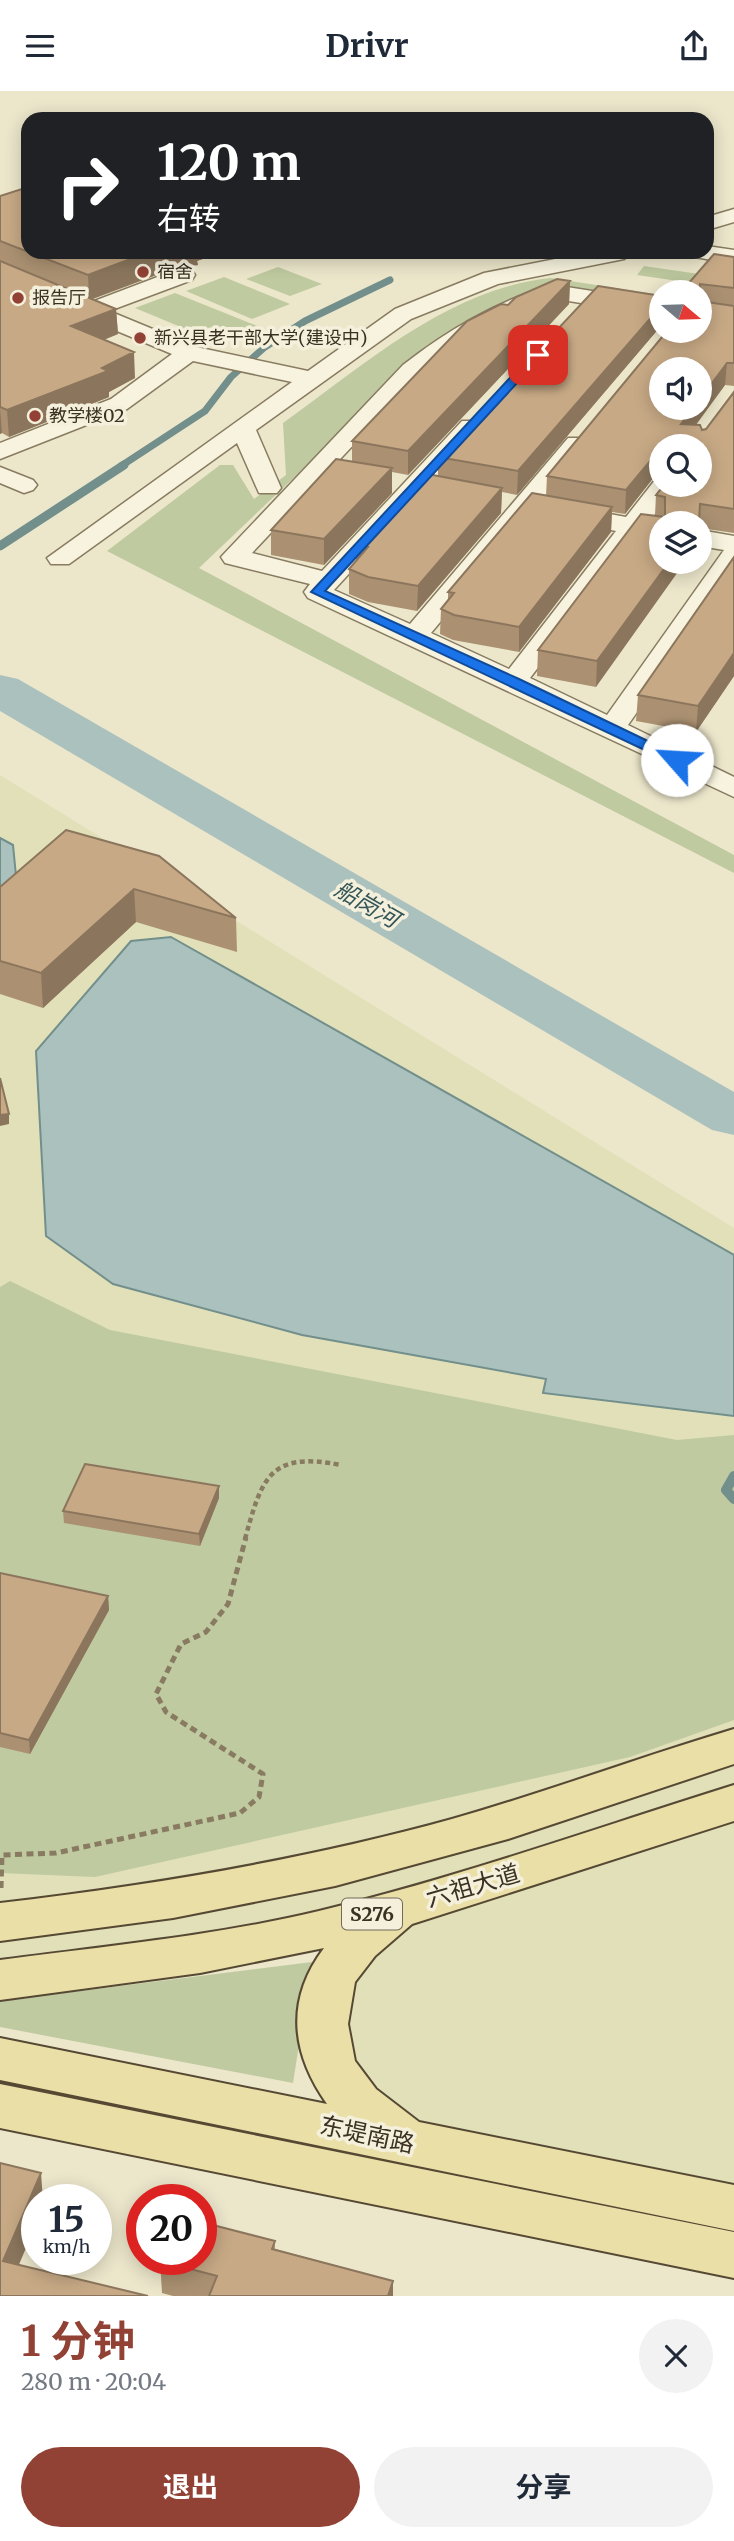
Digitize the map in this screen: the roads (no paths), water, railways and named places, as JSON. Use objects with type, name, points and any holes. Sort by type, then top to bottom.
[{"type":"main road","points":[[0,1923],[131,1907],[278,1880],[415,1847],[734,1746]]},
{"type":"main road","name":"六祖大道","points":[[0,1980],[193,1953],[318,1930],[494,1881],[734,1803]]},
{"type":"main road","points":[[405,1905],[357,1942],[331,1977],[322,2024],[330,2067],[357,2104],[408,2144]]},
{"type":"main road","name":"东堤南路","points":[[0,2059],[408,2144],[734,2208]]},
{"type":"main road","name":"东堤南路","points":[[0,2106],[734,2255]]},
{"type":"street","points":[[714,222],[734,215]]},
{"type":"street","points":[[714,254],[734,257]]},
{"type":"street","points":[[60,558],[403,314],[479,283],[591,259]]},
{"type":"street","points":[[0,274],[189,353],[313,379]]},
{"type":"street","points":[[89,311],[184,275]]},
{"type":"street","points":[[328,580],[234,557],[328,471],[411,370],[440,347],[486,321],[554,292],[649,307]]},
{"type":"street","points":[[572,318],[590,298]]},
{"type":"street","points":[[0,452],[119,404],[189,353]]},
{"type":"street","points":[[489,407],[402,484],[317,592],[514,681],[611,729],[729,776]]},
{"type":"street","points":[[414,636],[593,424]]},
{"type":"street","points":[[244,429],[268,488]]},
{"type":"street","points":[[0,474],[24,485]]},
{"type":"street","points":[[402,484],[442,492]]},
{"type":"street","points":[[514,681],[655,497]]},
{"type":"street","points":[[496,501],[649,529]]},
{"type":"street","points":[[712,540],[734,544]]},
{"type":"street","points":[[611,729],[734,555]]},
{"type":"water","points":[[0,838],[13,845],[16,876],[0,898]]},
{"type":"water","points":[[171,937],[734,1255],[734,1416],[543,1393],[546,1379],[302,1335],[113,1284],[46,1236],[36,1051],[131,941]]},
{"type":"waterway","points":[[121,466],[205,411],[231,377],[265,347],[305,321],[390,280]]},
{"type":"waterway","points":[[0,546],[124,465]]},
{"type":"waterway","name":"船岗河","points":[[0,690],[734,1117]]},
{"type":"waterway","points":[[734,1476],[726,1490],[734,1499]]},
{"type":"place","name":"宿舍","points":[[143,272]]},
{"type":"place","name":"报告厅","points":[[18,298]]},
{"type":"place","name":"新兴县老干部大学(建设中)","points":[[140,338]]},
{"type":"place","name":"教学楼02","points":[[35,416]]}]
